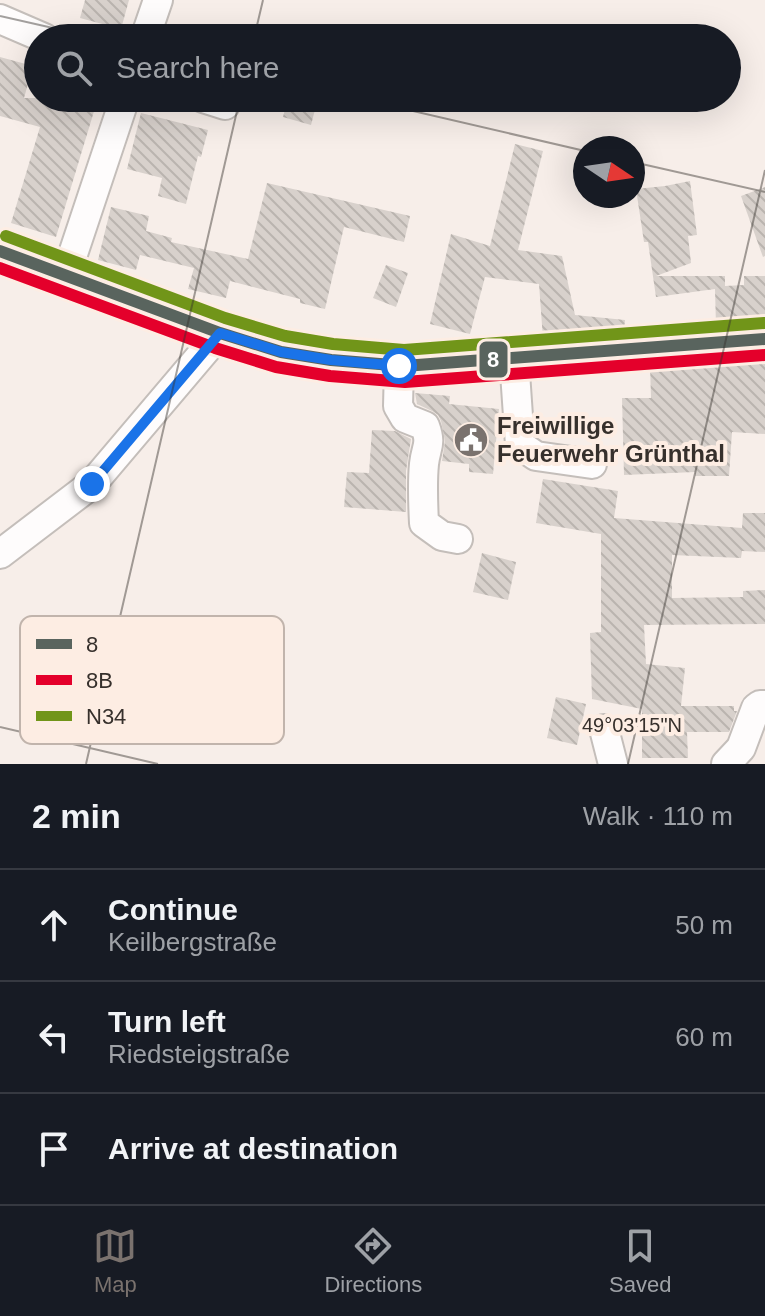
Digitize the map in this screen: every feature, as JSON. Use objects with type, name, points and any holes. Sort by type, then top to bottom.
[{"type":"street","points":[[150,24],[158,0]]},
{"type":"street","points":[[0,19],[24,29]]},
{"type":"street","points":[[66,275],[120,112]]},
{"type":"street","points":[[0,251],[220,333],[281,352],[331,360],[399,366],[765,339]]},
{"type":"street","points":[[0,554],[92,484],[220,333]]},
{"type":"street","points":[[514,358],[520,445],[536,456],[592,464]]},
{"type":"street","points":[[399,366],[398,406],[405,418],[425,426],[429,439],[424,461],[424,523],[442,536],[458,539]]},
{"type":"street","points":[[726,764],[741,748],[756,708],[765,705]]},
{"type":"street","points":[[604,729],[613,764]]},
{"type":"building","points":[[85,0],[129,0],[122,24],[102,24],[80,18]]},
{"type":"building","points":[[0,57],[24,64],[24,112],[94,112],[56,237],[11,223],[40,127],[0,116]]},
{"type":"building","points":[[284,112],[314,112],[311,125],[283,117]]},
{"type":"building","points":[[141,113],[208,130],[186,204],[158,196],[162,178],[127,169]]},
{"type":"building","points":[[515,144],[543,151],[518,250],[562,256],[575,315],[625,320],[624,333],[543,339],[539,284],[485,277],[470,334],[430,324],[451,234],[490,246]]},
{"type":"building","points":[[690,181],[697,235],[688,236],[691,263],[656,276],[725,276],[725,286],[744,285],[744,276],[765,276],[765,322],[716,326],[715,289],[656,297],[648,242],[644,242],[639,208],[645,208],[645,188]]},
{"type":"building","points":[[267,183],[410,216],[404,242],[344,227],[325,309],[300,303],[300,299],[230,281],[226,298],[188,289],[194,268],[140,255],[136,270],[98,260],[111,207],[149,216],[146,231],[172,238],[171,242],[248,259]]},
{"type":"building","points":[[765,187],[765,256],[763,257],[741,196]]},
{"type":"building","points":[[386,265],[408,273],[396,307],[373,298]]},
{"type":"building","points":[[765,356],[765,434],[732,432],[729,476],[695,476],[695,472],[624,475],[622,398],[651,398],[650,365]]},
{"type":"building","points":[[415,393],[450,396],[449,404],[499,409],[493,474],[469,472],[469,464],[442,461],[445,441],[441,421],[438,415],[417,404]]},
{"type":"building","points":[[372,430],[395,431],[411,439],[406,471],[406,512],[344,507],[347,472],[369,473]]},
{"type":"building","points":[[543,479],[618,491],[614,518],[742,528],[743,513],[765,513],[765,552],[742,551],[741,558],[672,555],[672,598],[743,597],[743,591],[765,590],[765,624],[644,625],[646,664],[685,668],[681,706],[734,706],[734,711],[737,711],[729,732],[687,732],[688,758],[642,758],[642,709],[592,699],[590,633],[601,632],[601,534],[536,523]]},
{"type":"building","points":[[482,553],[516,562],[508,600],[473,592]]},
{"type":"building","points":[[556,697],[586,704],[577,745],[547,738]]},
{"type":"transit line","name":"N34","points":[[6,236],[225,318],[285,336],[333,344],[404,350],[764,323]]},
{"type":"transit line","name":"8","points":[[0,251],[220,333],[281,352],[331,360],[404,366],[765,339]]},
{"type":"transit line","name":"8B","points":[[0,268],[215,348],[276,367],[330,376],[405,382],[765,355]]},
{"type":"place","name":"Freiwillige Feuerwehr Grünthal","points":[[471,440]]},
{"type":"route","points":[[92,484],[220,333],[281,352],[399,366]]}]
